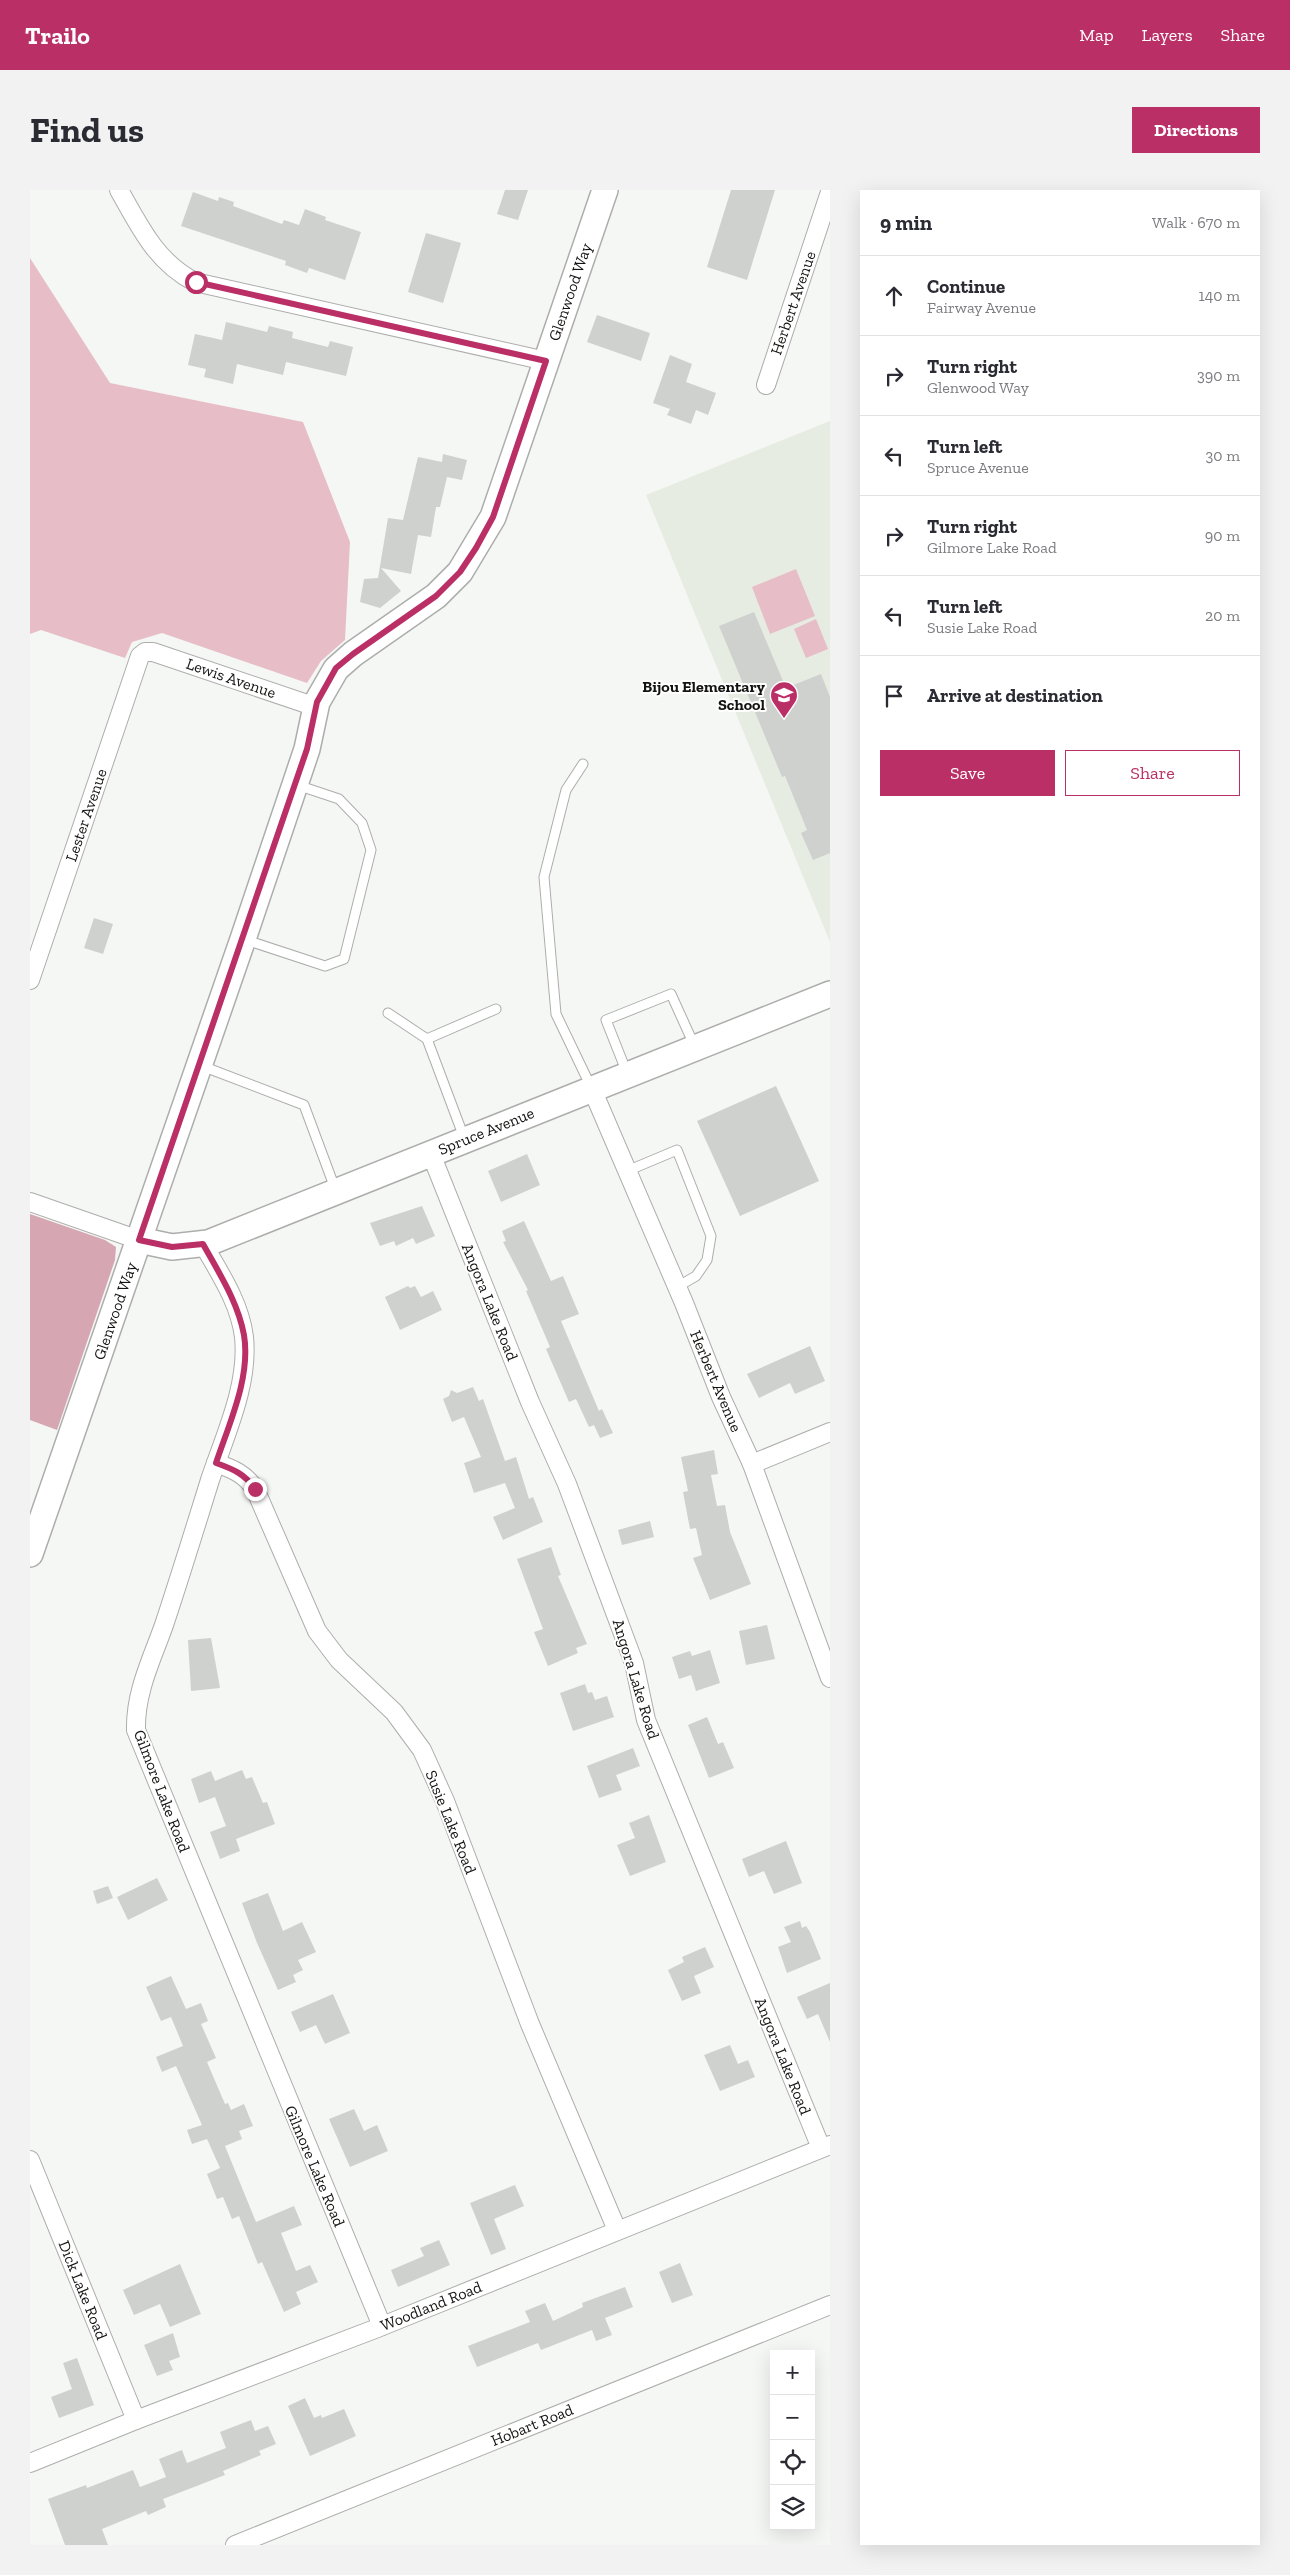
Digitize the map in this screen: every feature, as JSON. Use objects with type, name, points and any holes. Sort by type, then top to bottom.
[{"type":"street","points":[[119,190],[155,250],[181,274],[196,282],[546,361]]},
{"type":"street","name":"Glenwood Way","points":[[30,1554],[243,939],[307,749],[316,707],[325,685],[336,668],[353,654],[436,596],[460,572],[476,548],[493,517],[605,190]]},
{"type":"street","name":"Herbert Avenue","points":[[766,385],[830,192]]},
{"type":"street","name":"Lewis Avenue","points":[[145,652],[153,652],[316,707]]},
{"type":"street","name":"Lester Avenue","points":[[30,980],[136,665],[140,656],[145,652]]},
{"type":"street","name":"Spruce Avenue","points":[[139,1240],[172,1247],[203,1244],[830,994]]},
{"type":"street","name":"Herbert Avenue","points":[[592,1089],[677,1287],[721,1397],[752,1464],[830,1678]]},
{"type":"street","name":"Angora Lake Road","points":[[431,1154],[530,1402],[567,1484],[634,1664],[646,1720],[825,2147]]},
{"type":"street","points":[[30,1202],[139,1240]]},
{"type":"street","name":"Gilmore Lake Road","points":[[203,1244],[228,1289],[244,1335],[245,1357],[241,1382],[216,1463],[164,1624],[138,1696],[136,1730],[382,2326]]},
{"type":"street","points":[[752,1464],[830,1432]]},
{"type":"street","name":"Susie Lake Road","points":[[216,1463],[237,1471],[248,1478],[259,1497],[317,1631],[339,1660],[394,1712],[422,1750],[445,1801],[530,2024],[617,2230]]},
{"type":"street","name":"Woodland Road","points":[[30,2463],[136,2420],[382,2326],[825,2147]]},
{"type":"street","name":"Dick Lake Road","points":[[30,2160],[136,2420]]},
{"type":"street","name":"Hobart Road","points":[[235,2545],[830,2305]]},
{"type":"lane","points":[[583,764],[566,790],[544,877],[556,1014],[592,1089]]},
{"type":"lane","points":[[243,939],[325,966],[344,959],[371,850],[362,824],[339,799],[295,784]]},
{"type":"lane","points":[[628,1075],[606,1020],[671,994],[695,1048]]},
{"type":"lane","points":[[427,1039],[496,1009]]},
{"type":"lane","points":[[388,1013],[427,1039],[465,1140]]},
{"type":"lane","points":[[200,1065],[304,1105],[336,1192]]},
{"type":"lane","points":[[627,1171],[677,1150],[710,1236],[707,1260],[696,1276],[677,1287]]},
{"type":"shaded area","points":[[30,258],[110,383],[303,422],[350,542],[345,640],[321,661],[307,683],[162,633],[132,642],[125,658],[41,630],[30,634]]},
{"type":"shaded area","name":"Bijou Elementary School","points":[[830,421],[830,942],[646,495]]},
{"type":"shaded area","points":[[796,569],[815,616],[770,634],[752,587]]},
{"type":"shaded area","points":[[816,619],[828,649],[806,658],[794,629]]},
{"type":"shaded area","points":[[30,1214],[105,1240],[116,1247],[115,1260],[57,1430],[30,1420]]},
{"type":"building","points":[[505,190],[528,190],[518,220],[497,214]]},
{"type":"building","points":[[731,190],[775,190],[747,280],[707,267]]},
{"type":"building","points":[[193,192],[218,201],[219,197],[234,202],[233,206],[282,224],[284,220],[299,225],[305,209],[326,217],[325,220],[361,232],[345,280],[309,268],[307,273],[285,265],[286,261],[181,226]]},
{"type":"building","points":[[426,233],[461,243],[443,303],[408,292]]},
{"type":"building","points":[[597,315],[650,333],[641,361],[587,342]]},
{"type":"building","points":[[226,322],[267,332],[269,326],[293,332],[292,338],[328,347],[330,341],[353,347],[346,376],[286,362],[283,375],[237,364],[233,384],[204,377],[206,369],[188,365],[195,334],[222,340]]},
{"type":"building","points":[[670,355],[692,364],[686,382],[716,393],[708,415],[696,410],[691,424],[667,415],[670,409],[653,403]]},
{"type":"building","points":[[443,454],[467,460],[462,480],[447,477],[440,507],[436,507],[431,537],[418,535],[411,574],[381,568],[401,591],[380,608],[360,602],[364,579],[378,578],[388,518],[403,520],[418,457],[442,462]]},
{"type":"building","points":[[754,612],[786,688],[821,674],[830,697],[830,853],[813,860],[801,833],[807,830],[785,776],[782,777],[719,626]]},
{"type":"building","points":[[94,918],[113,924],[103,954],[84,948]]},
{"type":"building","points":[[776,1086],[819,1181],[740,1216],[697,1121]]},
{"type":"building","points":[[527,1154],[540,1185],[501,1202],[488,1171]]},
{"type":"building","points":[[422,1206],[435,1236],[416,1244],[413,1238],[396,1246],[394,1241],[380,1246],[370,1223]]},
{"type":"building","points":[[524,1221],[551,1281],[563,1276],[579,1314],[561,1321],[599,1411],[602,1409],[613,1433],[600,1438],[594,1425],[589,1427],[576,1399],[569,1402],[546,1349],[550,1347],[526,1291],[528,1290],[503,1242],[506,1241],[502,1231]]},
{"type":"building","points":[[408,1286],[410,1288],[415,1286],[421,1297],[433,1291],[442,1310],[400,1330],[385,1297]]},
{"type":"building","points":[[810,1346],[825,1381],[795,1394],[790,1383],[759,1398],[747,1374]]},
{"type":"building","points":[[473,1387],[479,1401],[483,1399],[505,1461],[516,1457],[529,1499],[533,1497],[543,1522],[503,1540],[493,1517],[515,1508],[505,1483],[474,1493],[464,1463],[481,1457],[464,1417],[452,1422],[443,1399],[449,1396],[451,1390],[457,1393]]},
{"type":"building","points":[[714,1450],[718,1474],[711,1475],[717,1506],[725,1505],[730,1532],[751,1584],[710,1600],[693,1558],[702,1555],[696,1528],[690,1529],[683,1492],[688,1491],[681,1457]]},
{"type":"building","points":[[650,1521],[654,1537],[622,1545],[618,1530]]},
{"type":"building","points":[[551,1547],[561,1575],[558,1576],[587,1644],[576,1648],[578,1653],[548,1666],[534,1632],[543,1629],[517,1559]]},
{"type":"building","points":[[767,1625],[775,1659],[746,1665],[739,1631]]},
{"type":"building","points":[[211,1638],[220,1688],[191,1691],[188,1640]]},
{"type":"building","points":[[710,1650],[720,1683],[696,1691],[691,1675],[679,1679],[672,1657],[690,1651],[692,1656]]},
{"type":"building","points":[[585,1684],[588,1693],[592,1692],[595,1700],[607,1696],[614,1717],[573,1731],[560,1693]]},
{"type":"building","points":[[707,1717],[718,1744],[723,1742],[734,1768],[709,1778],[688,1725]]},
{"type":"building","points":[[633,1748],[640,1766],[616,1775],[622,1790],[599,1798],[587,1766]]},
{"type":"building","points":[[242,1770],[246,1779],[252,1777],[263,1803],[267,1802],[275,1824],[236,1839],[240,1851],[220,1859],[210,1832],[226,1826],[215,1797],[199,1803],[191,1779],[211,1771],[215,1781]]},
{"type":"building","points":[[649,1815],[666,1862],[630,1876],[617,1845],[635,1838],[629,1823]]},
{"type":"building","points":[[786,1841],[802,1883],[774,1894],[764,1871],[749,1877],[742,1859]]},
{"type":"building","points":[[157,1878],[168,1900],[128,1920],[117,1897]]},
{"type":"building","points":[[108,1886],[113,1898],[97,1904],[93,1891]]},
{"type":"building","points":[[268,1893],[283,1931],[302,1922],[316,1952],[298,1960],[303,1970],[293,1975],[296,1982],[278,1990],[242,1903]]},
{"type":"building","points":[[800,1921],[802,1928],[806,1926],[810,1932],[821,1959],[787,1973],[778,1947],[791,1942],[784,1927]]},
{"type":"building","points":[[705,1947],[714,1967],[694,1976],[701,1993],[682,2001],[668,1970],[684,1962],[682,1957]]},
{"type":"building","points":[[171,1976],[186,2009],[201,2003],[208,2021],[201,2024],[216,2058],[207,2062],[225,2104],[228,2103],[231,2110],[244,2104],[253,2126],[239,2131],[242,2139],[225,2146],[256,2222],[294,2206],[302,2225],[281,2233],[296,2271],[310,2265],[318,2282],[296,2292],[301,2304],[284,2312],[262,2262],[258,2264],[239,2216],[232,2219],[223,2197],[217,2199],[207,2174],[220,2168],[207,2139],[192,2144],[187,2130],[202,2125],[176,2066],[162,2072],[156,2057],[183,2046],[171,2017],[161,2021],[146,1987]]},
{"type":"building","points":[[830,1983],[830,2042],[818,2014],[807,2019],[797,1997]]},
{"type":"building","points":[[333,1994],[350,2033],[325,2044],[316,2025],[300,2032],[291,2012]]},
{"type":"building","points":[[730,2045],[738,2064],[748,2060],[755,2077],[720,2091],[704,2055]]},
{"type":"building","points":[[354,2109],[364,2131],[377,2125],[388,2151],[350,2167],[329,2119]]},
{"type":"building","points":[[515,2185],[524,2206],[494,2219],[506,2249],[491,2255],[470,2203]]},
{"type":"building","points":[[439,2240],[450,2265],[398,2287],[391,2270],[424,2256],[420,2248]]},
{"type":"building","points":[[680,2263],[693,2295],[672,2303],[659,2272]]},
{"type":"building","points":[[180,2264],[201,2314],[170,2327],[160,2304],[134,2315],[123,2290]]},
{"type":"building","points":[[625,2287],[633,2307],[605,2318],[612,2335],[596,2341],[592,2330],[541,2350],[538,2343],[477,2367],[468,2346],[530,2322],[525,2311],[545,2303],[553,2321],[583,2307],[582,2303]]},
{"type":"building","points":[[173,2333],[180,2357],[169,2361],[173,2370],[157,2376],[144,2345]]},
{"type":"building","points":[[77,2358],[94,2405],[59,2418],[51,2397],[72,2389],[63,2363]]},
{"type":"building","points":[[305,2398],[314,2418],[321,2415],[322,2418],[344,2409],[356,2436],[310,2456],[288,2406]]},
{"type":"building","points":[[251,2420],[255,2431],[268,2426],[276,2444],[259,2451],[261,2455],[223,2471],[225,2475],[163,2499],[166,2507],[148,2515],[146,2511],[102,2529],[108,2545],[65,2545],[48,2499],[86,2485],[87,2488],[133,2470],[140,2487],[166,2477],[159,2459],[182,2450],[187,2463],[226,2448],[220,2432]]},
{"type":"place","name":"Bijou Elementary School","points":[[784,719]]},
{"type":"route","points":[[196,282],[546,361],[493,517],[460,572],[436,596],[412,615],[353,654],[336,668],[317,702],[307,749],[139,1240],[172,1247],[203,1244],[228,1289],[244,1335],[245,1357],[241,1382],[216,1463],[237,1471],[248,1478],[255,1489]]}]
